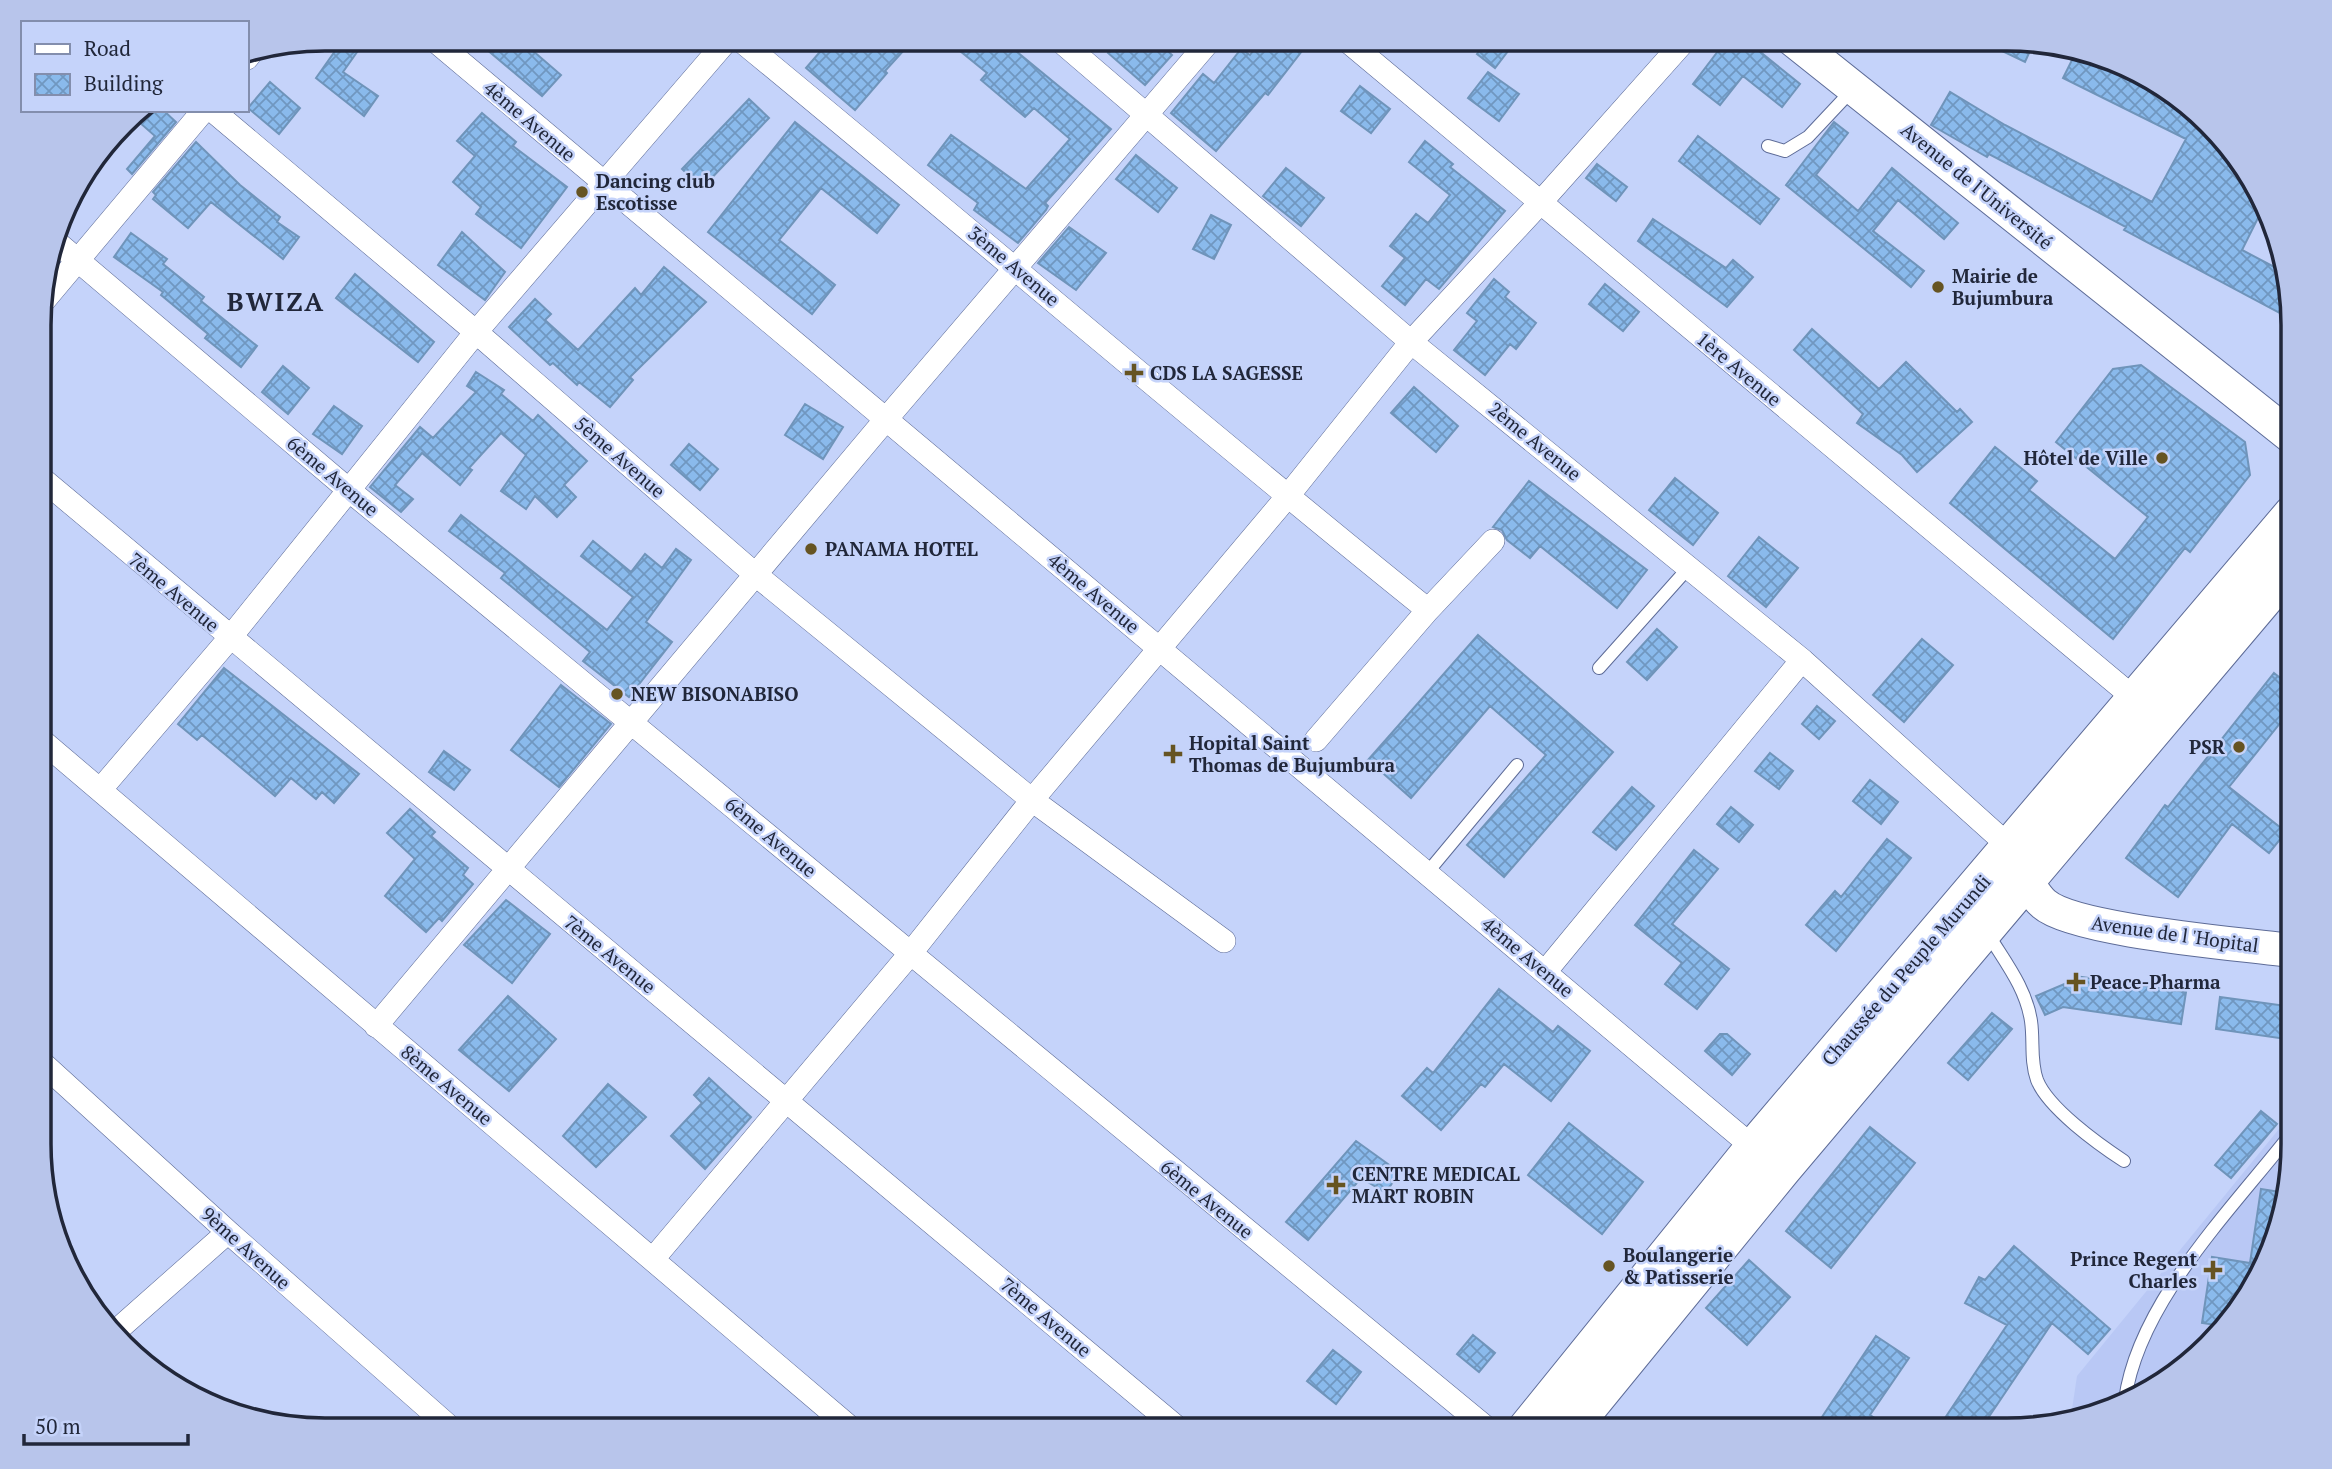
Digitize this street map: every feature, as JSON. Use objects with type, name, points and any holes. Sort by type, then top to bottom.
[{"type":"highway","name":"Chaussée du Peuple Murundi","points":[[1579,1418],[1782,1169],[1986,931],[2018,862],[2134,698],[2281,528]]},
{"type":"highway","name":"Chaussée du Peuple Murundi","points":[[1535,1418],[1754,1147],[2281,577]]},
{"type":"street","name":"4ème Avenue","points":[[448,51],[1754,1147]]},
{"type":"street","points":[[100,790],[229,639],[476,332],[717,51]]},
{"type":"street","name":"3ème Avenue","points":[[755,51],[1017,267],[1287,497],[1427,610]]},
{"type":"street","name":"2ème Avenue","points":[[1073,51],[1411,342],[1690,566],[1802,660],[2018,862]]},
{"type":"street","points":[[376,1026],[887,418],[1200,51]]},
{"type":"street","name":"1ère Avenue","points":[[1360,51],[2134,698]]},
{"type":"street","points":[[653,1259],[910,954],[1032,800],[1158,647],[1287,497],[1411,342],[1541,203],[1675,51]]},
{"type":"street","name":"Avenue de l'Université","points":[[1808,51],[2281,428]]},
{"type":"street","points":[[53,290],[202,112]]},
{"type":"street","name":"5ème Avenue","points":[[214,112],[476,332],[756,575],[1032,800],[1224,941]]},
{"type":"street","name":"6ème Avenue","points":[[62,247],[350,491],[1474,1418]]},
{"type":"street","name":"7ème Avenue","points":[[51,487],[229,639],[787,1099],[1166,1418]]},
{"type":"street","points":[[1316,740],[1427,610],[1493,541]]},
{"type":"street","points":[[1545,972],[1802,660]]},
{"type":"street","name":"8ème Avenue","points":[[51,748],[839,1418]]},
{"type":"street","name":"Avenue de l 'Hopital","points":[[2018,862],[2043,904],[2073,918],[2108,926],[2281,949]]},
{"type":"street","name":"9ème Avenue","points":[[51,1071],[228,1233],[439,1418]]},
{"type":"street","points":[[121,1327],[228,1233]]},
{"type":"lane","points":[[1768,145],[1785,151],[1797,145],[1855,88]]},
{"type":"lane","points":[[1600,668],[1690,566]]},
{"type":"lane","points":[[1427,873],[1517,765]]},
{"type":"lane","points":[[1986,931],[2024,993],[2032,1022],[2032,1058],[2037,1080],[2047,1097],[2124,1161]]},
{"type":"lane","points":[[2128,1390],[2141,1347],[2161,1299],[2281,1146]]},
{"type":"shaded area","name":"Prince Regent Charles","points":[[2281,1127],[2279,1180],[2267,1233],[2245,1282],[2225,1311],[2201,1338],[2160,1372],[2129,1390],[2072,1411],[2077,1376]]},
{"type":"building","points":[[335,51],[358,51],[343,72],[378,96],[364,116],[316,78]]},
{"type":"building","points":[[488,51],[533,51],[561,75],[542,96]]},
{"type":"building","points":[[821,51],[903,51],[855,110],[806,68]]},
{"type":"building","points":[[960,51],[1016,51],[1111,129],[1045,203],[1048,206],[1046,210],[1018,243],[974,210],[978,203],[928,165],[951,135],[1026,189],[1070,139],[1034,108],[1025,117],[981,80],[987,73]]},
{"type":"building","points":[[1168,51],[1172,55],[1145,85],[1108,53]]},
{"type":"building","points":[[1239,51],[1250,55],[1253,51],[1302,51],[1268,95],[1265,93],[1216,151],[1171,113],[1203,74],[1214,83]]},
{"type":"building","points":[[1479,51],[1508,51],[1495,68],[1477,54]]},
{"type":"building","points":[[1718,51],[1759,51],[1800,84],[1782,107],[1743,76],[1720,105],[1693,84]]},
{"type":"building","points":[[2002,51],[2030,51],[2025,62]]},
{"type":"building","points":[[2073,59],[2096,65],[2129,79],[2160,97],[2201,131],[2225,158],[2253,203],[2259,217],[2242,250],[2275,267],[2281,314],[2124,230],[2126,227],[1989,154],[1987,157],[1931,125],[1950,92],[2005,125],[2152,202],[2186,139],[2063,78]]},
{"type":"building","points":[[1488,72],[1519,94],[1499,121],[1468,98]]},
{"type":"building","points":[[270,82],[300,108],[279,134],[248,108]]},
{"type":"building","points":[[1360,86],[1390,109],[1371,133],[1341,111]]},
{"type":"building","points":[[749,99],[769,118],[702,188],[682,169]]},
{"type":"building","points":[[152,112],[165,112],[176,122],[132,174],[127,169],[155,136],[140,123]]},
{"type":"building","points":[[482,113],[516,142],[513,146],[567,187],[521,248],[476,214],[481,207],[453,182],[475,156],[457,141]]},
{"type":"building","points":[[795,122],[899,205],[877,233],[821,188],[779,240],[835,285],[812,314],[708,232]]},
{"type":"building","points":[[1834,122],[1848,133],[1816,175],[1858,211],[1892,168],[1958,223],[1944,239],[1898,200],[1873,231],[1924,271],[1911,287],[1786,185]]},
{"type":"building","points":[[1698,136],[1779,199],[1760,224],[1679,161]]},
{"type":"building","points":[[1425,141],[1453,164],[1450,167],[1505,211],[1439,289],[1426,279],[1405,305],[1382,286],[1405,258],[1390,246],[1416,214],[1428,223],[1450,195],[1409,162]]},
{"type":"building","points":[[196,142],[240,185],[280,217],[277,222],[299,237],[283,259],[211,202],[188,228],[153,199],[156,195],[153,192]]},
{"type":"building","points":[[1136,155],[1177,188],[1158,212],[1116,179]]},
{"type":"building","points":[[1597,164],[1627,187],[1616,201],[1586,178]]},
{"type":"building","points":[[1286,168],[1324,198],[1301,226],[1263,196]]},
{"type":"building","points":[[1211,215],[1231,225],[1214,259],[1193,249]]},
{"type":"building","points":[[1653,219],[1726,268],[1733,260],[1753,277],[1727,307],[1638,241]]},
{"type":"building","points":[[1069,227],[1106,253],[1076,290],[1038,263]]},
{"type":"building","points":[[462,232],[505,272],[485,300],[438,265]]},
{"type":"building","points":[[131,233],[167,259],[163,264],[204,297],[201,301],[257,346],[241,367],[205,338],[208,334],[161,295],[163,292],[114,257]]},
{"type":"building","points":[[664,267],[706,302],[630,377],[633,380],[610,407],[579,382],[577,385],[553,363],[550,365],[509,327],[535,299],[551,314],[545,320],[578,350],[635,288],[641,295]]},
{"type":"building","points":[[355,274],[434,342],[418,362],[336,298]]},
{"type":"building","points":[[1494,279],[1509,292],[1505,297],[1536,323],[1516,349],[1510,344],[1485,375],[1454,350],[1477,321],[1467,313]]},
{"type":"building","points":[[1605,284],[1639,312],[1623,331],[1589,304]]},
{"type":"building","points":[[1812,329],[1879,389],[1906,362],[1957,412],[1960,409],[1972,422],[1917,472],[1902,455],[1857,423],[1863,414],[1794,350]]},
{"type":"building","points":[[2141,365],[2245,442],[2250,475],[2190,552],[2185,548],[2113,639],[1950,503],[1995,447],[2037,481],[2029,490],[2115,559],[2148,517],[2056,442],[2113,369]]},
{"type":"building","points":[[283,366],[309,388],[288,414],[262,392]]},
{"type":"building","points":[[476,372],[504,390],[501,394],[533,421],[538,415],[587,461],[564,485],[576,497],[557,517],[535,496],[526,509],[501,491],[526,455],[501,433],[469,468],[472,470],[460,485],[422,453],[395,485],[413,499],[401,512],[370,487],[420,427],[433,438],[476,392],[467,386]]},
{"type":"building","points":[[1414,387],[1458,426],[1436,452],[1391,413]]},
{"type":"building","points":[[805,404],[843,427],[823,459],[785,435]]},
{"type":"building","points":[[334,406],[362,426],[342,454],[313,434]]},
{"type":"building","points":[[689,444],[718,469],[700,490],[671,465]]},
{"type":"building","points":[[1675,478],[1718,513],[1693,545],[1649,510]]},
{"type":"building","points":[[1529,481],[1647,570],[1617,608],[1540,546],[1530,558],[1507,540],[1502,530],[1493,527]]},
{"type":"building","points":[[461,515],[607,630],[633,597],[581,556],[593,541],[631,572],[645,554],[662,568],[676,549],[691,560],[646,622],[672,642],[629,697],[583,661],[590,652],[501,578],[505,573],[449,531]]},
{"type":"building","points":[[1759,537],[1798,568],[1766,607],[1728,576]]},
{"type":"building","points":[[1657,629],[1677,647],[1647,680],[1627,662]]},
{"type":"building","points":[[1478,635],[1613,752],[1504,877],[1467,845],[1546,755],[1490,706],[1411,798],[1368,760]]},
{"type":"building","points":[[1922,639],[1953,665],[1904,722],[1873,695]]},
{"type":"building","points":[[224,668],[359,774],[334,803],[322,792],[316,799],[291,778],[275,796],[202,735],[197,740],[178,724]]},
{"type":"building","points":[[2274,673],[2281,679],[2281,722],[2229,787],[2281,828],[2281,838],[2269,853],[2232,824],[2178,897],[2126,858],[2165,805],[2168,807]]},
{"type":"building","points":[[561,685],[611,724],[559,787],[511,750]]},
{"type":"building","points":[[1817,706],[1835,721],[1819,739],[1802,724]]},
{"type":"building","points":[[444,751],[470,770],[454,790],[429,772]]},
{"type":"building","points":[[1770,753],[1793,771],[1779,789],[1755,771]]},
{"type":"building","points":[[1870,780],[1898,802],[1881,824],[1853,801]]},
{"type":"building","points":[[1632,787],[1654,806],[1616,850],[1593,832]]},
{"type":"building","points":[[1731,807],[1753,825],[1739,842],[1717,824]]},
{"type":"building","points":[[410,809],[435,832],[431,836],[468,868],[463,875],[473,884],[442,921],[439,918],[426,932],[385,896],[415,859],[387,833]]},
{"type":"building","points":[[1887,839],[1911,858],[1836,951],[1806,925],[1835,891],[1841,897]]},
{"type":"building","points":[[1694,850],[1718,869],[1672,924],[1729,969],[1697,1009],[1665,984],[1682,963],[1635,925]]},
{"type":"building","points":[[506,900],[550,934],[512,983],[464,945]]},
{"type":"building","points":[[2075,976],[2186,992],[2181,1024],[2063,1007],[2045,1015],[2036,996],[2074,980]]},
{"type":"building","points":[[1499,989],[1553,1032],[1558,1026],[1590,1051],[1551,1101],[1504,1064],[1485,1087],[1481,1084],[1441,1130],[1402,1096],[1427,1068],[1433,1073]]},
{"type":"building","points":[[508,996],[556,1039],[509,1091],[459,1050]]},
{"type":"building","points":[[2220,997],[2281,1005],[2281,1038],[2216,1029]]},
{"type":"building","points":[[1992,1013],[2012,1029],[1968,1080],[1948,1063]]},
{"type":"building","points":[[1720,1034],[1727,1034],[1750,1054],[1732,1075],[1705,1051]]},
{"type":"building","points":[[709,1078],[751,1117],[705,1169],[671,1136],[702,1103],[694,1095]]},
{"type":"building","points":[[608,1084],[646,1117],[596,1167],[563,1136]]},
{"type":"building","points":[[2261,1111],[2277,1124],[2231,1178],[2215,1165]]},
{"type":"building","points":[[1569,1123],[1643,1182],[1602,1234],[1528,1175]]},
{"type":"building","points":[[1870,1127],[1915,1163],[1831,1268],[1786,1231]]},
{"type":"building","name":"CENTRE MEDICAL MART ROBIN","points":[[1356,1141],[1399,1172],[1386,1193],[1361,1178],[1308,1240],[1286,1222]]},
{"type":"building","points":[[2261,1189],[2277,1191],[2267,1233],[2245,1282],[2213,1325],[2202,1323],[2212,1257],[2250,1263]]},
{"type":"building","points":[[2014,1246],[2110,1329],[2088,1354],[2052,1323],[1988,1418],[1945,1418],[2007,1325],[1965,1303],[1979,1277],[1985,1280]]},
{"type":"building","points":[[1749,1260],[1790,1297],[1747,1345],[1706,1308]]},
{"type":"building","points":[[1473,1335],[1495,1353],[1479,1372],[1457,1354]]},
{"type":"building","points":[[1876,1336],[1909,1358],[1870,1415],[1875,1418],[1821,1418]]},
{"type":"building","points":[[1333,1350],[1361,1372],[1336,1404],[1307,1381]]},
{"type":"place","name":"Dancing club Escotisse","points":[[582,192]]},
{"type":"place","name":"Mairie de Bujumbura","points":[[1938,287]]},
{"type":"place","name":"CDS LA SAGESSE","points":[[1134,373]]},
{"type":"place","name":"Hôtel de Ville","points":[[2162,458]]},
{"type":"place","name":"PANAMA HOTEL","points":[[811,549]]},
{"type":"place","name":"NEW BISONABISO","points":[[617,694]]},
{"type":"place","name":"PSR","points":[[2239,747]]},
{"type":"place","name":"Hopital Saint Thomas de Bujumbura","points":[[1173,754]]},
{"type":"place","name":"Peace-Pharma","points":[[2076,982]]},
{"type":"place","name":"CENTRE MEDICAL MART ROBIN","points":[[1336,1185]]},
{"type":"place","name":"Boulangerie & Patisserie","points":[[1609,1266]]},
{"type":"place","name":"Prince Regent Charles","points":[[2213,1270]]},
{"type":"district","name":"BWIZA","points":[[276,302]]}]
